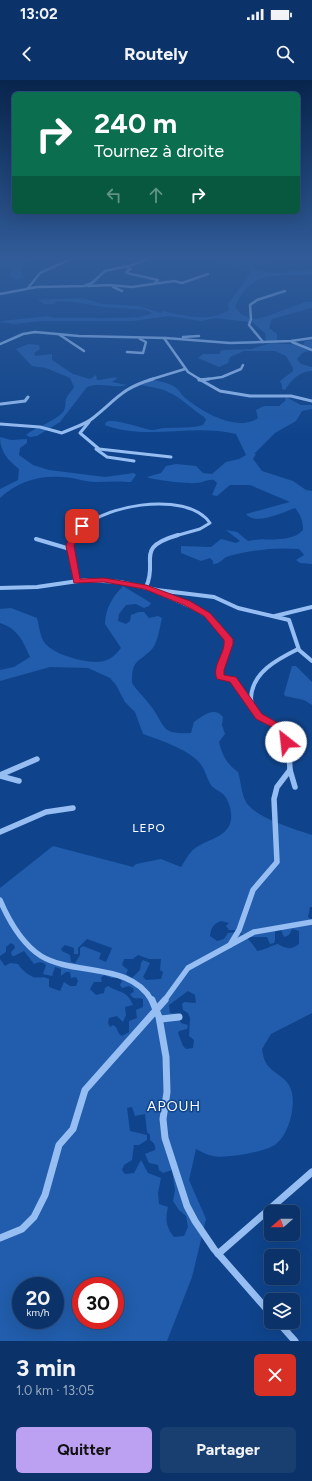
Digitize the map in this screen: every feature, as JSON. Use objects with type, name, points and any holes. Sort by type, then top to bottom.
[{"type":"street","points":[[251,318],[249,325],[258,338],[263,342]]},
{"type":"street","points":[[0,344],[27,333],[135,338],[199,336]]},
{"type":"street","points":[[58,334],[68,342],[84,351]]},
{"type":"street","points":[[127,352],[143,353],[146,342],[135,338]]},
{"type":"street","points":[[163,338],[230,343],[288,341],[312,338]]},
{"type":"street","points":[[163,338],[185,369],[199,380],[229,393],[259,396],[292,396],[312,402]]},
{"type":"street","points":[[288,341],[312,350]]},
{"type":"street","points":[[199,380],[226,376],[241,369],[243,365]]},
{"type":"street","points":[[80,432],[118,395],[135,384],[185,369]]},
{"type":"street","points":[[0,409],[1,403],[25,401],[28,397]]},
{"type":"street","points":[[0,424],[21,426],[41,425],[60,433],[92,419]]},
{"type":"street","points":[[71,429],[80,432],[97,450],[107,457],[134,461]]},
{"type":"street","points":[[94,446],[108,451],[171,457]]},
{"type":"street","points":[[76,581],[70,549],[73,537],[78,530],[88,523],[112,513],[148,504],[163,503],[186,507],[208,520],[210,523],[207,526],[169,537],[153,548],[150,552],[148,588]]},
{"type":"street","points":[[36,539],[70,549]]},
{"type":"street","points":[[0,588],[104,580],[214,597],[238,608],[285,618],[291,622],[301,655],[312,661]]},
{"type":"street","points":[[148,588],[194,606],[214,621],[229,641],[219,670],[219,676],[233,680],[259,716],[274,724],[283,734],[295,787]]},
{"type":"street","points":[[275,616],[312,607]]},
{"type":"street","points":[[251,704],[251,693],[260,674],[281,658],[298,649]]},
{"type":"street","points":[[0,776],[37,759]]},
{"type":"street","points":[[230,945],[239,930],[253,890],[277,862],[274,799],[277,787],[290,770]]},
{"type":"street","points":[[0,776],[19,781]]},
{"type":"street","points":[[0,832],[46,812],[73,808]]},
{"type":"street","points":[[0,900],[14,927],[30,947],[40,954],[52,961],[78,968],[108,972],[124,977],[142,988],[152,1000],[161,1019],[168,1075],[163,1115],[164,1134],[192,1218],[218,1254],[264,1306]]},
{"type":"street","points":[[0,1238],[22,1229],[34,1217],[44,1195],[59,1145],[73,1129],[85,1090],[157,1010],[191,966],[262,929],[312,922]]},
{"type":"street","points":[[161,1019],[179,1017]]},
{"type":"street","points":[[218,1254],[312,1172]]},
{"type":"street","points":[[284,1329],[295,1341]]},
{"type":"shaded area","points":[[31,318],[156,318],[133,321],[42,321],[15,324],[0,322]]},
{"type":"shaded area","points":[[181,318],[250,318],[249,322],[215,318],[201,321]]},
{"type":"shaded area","points":[[276,318],[272,319],[269,328],[277,334],[277,341],[266,341],[265,333],[252,322],[253,319]]},
{"type":"shaded area","points":[[312,340],[312,350],[302,353],[297,359],[301,364],[312,367],[312,371],[300,374],[285,390],[282,389],[280,381],[293,371],[293,368],[286,356],[275,351],[244,351],[230,357],[228,363],[219,367],[198,358],[203,354],[220,354],[220,351],[223,350],[251,349],[271,343],[303,345],[305,341]]},
{"type":"shaded area","points":[[28,344],[39,345],[40,349],[34,353],[35,356],[52,354],[52,360],[73,374],[90,379],[96,375],[97,380],[118,378],[112,382],[127,385],[97,385],[87,387],[60,422],[37,436],[30,437],[26,435],[55,419],[63,412],[66,399],[74,387],[70,378],[46,368],[32,366],[16,349]]},
{"type":"shaded area","points":[[155,380],[174,386],[191,403],[209,414],[230,422],[250,422],[258,418],[256,410],[264,406],[279,406],[285,401],[286,397],[301,405],[312,405],[312,409],[302,411],[296,421],[275,433],[254,454],[256,454],[253,459],[262,471],[293,481],[306,490],[312,491],[312,564],[300,563],[296,560],[304,555],[299,549],[290,548],[247,552],[229,556],[218,563],[213,564],[213,561],[210,558],[201,561],[181,553],[181,546],[211,547],[221,539],[236,543],[240,541],[226,530],[237,532],[248,541],[285,539],[298,534],[303,530],[303,524],[295,508],[270,517],[256,519],[250,517],[246,514],[290,502],[250,485],[230,485],[217,496],[212,495],[217,483],[214,480],[198,483],[186,483],[147,477],[161,473],[166,466],[176,464],[196,466],[203,473],[212,474],[226,462],[239,459],[246,455],[236,434],[203,430],[137,432],[121,430],[105,425],[106,422],[115,421],[151,430],[203,425],[206,420],[204,417],[177,397],[160,389],[137,384]]},
{"type":"shaded area","points":[[0,437],[11,440],[27,439],[27,443],[20,448],[19,455],[33,465],[49,470],[105,477],[134,473],[136,475],[131,482],[92,482],[66,477],[45,477],[21,484],[0,498],[0,489],[18,480],[19,469],[5,455],[1,447]]},
{"type":"shaded area","points":[[123,586],[151,603],[149,606],[144,608],[136,604],[126,605],[119,614],[118,621],[126,624],[130,621],[131,615],[139,612],[144,612],[149,618],[158,616],[162,618],[155,645],[137,662],[133,669],[132,683],[150,705],[164,727],[173,732],[191,733],[194,722],[201,717],[212,712],[220,714],[223,717],[222,725],[225,734],[219,742],[220,747],[228,762],[238,772],[246,802],[251,808],[267,818],[312,835],[312,907],[310,907],[308,917],[312,921],[312,1013],[271,1034],[262,1049],[267,1064],[288,1084],[292,1093],[292,1113],[288,1127],[281,1140],[264,1150],[236,1156],[213,1156],[196,1149],[189,1180],[206,1219],[192,1277],[167,1341],[0,1341],[0,959],[5,966],[10,963],[18,964],[24,971],[33,977],[45,977],[49,979],[49,987],[60,991],[64,982],[70,986],[76,986],[78,981],[76,977],[71,978],[70,972],[66,972],[61,976],[61,969],[55,967],[52,976],[43,974],[46,965],[40,962],[34,964],[24,951],[12,956],[11,952],[15,948],[11,943],[6,947],[6,952],[0,956],[0,888],[53,846],[133,867],[136,864],[161,859],[181,867],[194,849],[222,834],[229,826],[231,818],[228,801],[223,794],[211,785],[200,764],[193,757],[180,749],[143,734],[135,712],[125,702],[116,685],[110,678],[88,668],[50,667],[0,681],[0,670],[14,667],[30,657],[16,632],[0,623],[0,609],[11,608],[37,618],[44,642],[55,651],[72,658],[97,662],[112,658],[121,648],[105,624],[106,613],[113,598]],"holes":[[[221,921],[229,923],[226,926],[229,930],[235,930],[247,937],[267,937],[270,944],[274,943],[275,932],[277,930],[281,930],[284,937],[289,935],[292,929],[299,931],[299,944],[288,948],[278,944],[257,951],[249,940],[241,934],[233,932],[228,933],[224,939],[217,941],[210,936],[214,925]],[[87,939],[112,948],[106,962],[99,959],[101,953],[83,946],[80,948],[80,955],[75,963],[71,962],[70,955],[61,949],[65,945],[74,948],[74,954],[78,954],[78,948]],[[138,955],[149,959],[161,959],[160,970],[163,972],[161,979],[146,980],[143,977],[150,963],[143,960],[140,970],[132,978],[126,974],[128,970],[122,965],[124,959],[133,959]],[[104,975],[111,978],[119,978],[122,981],[120,985],[122,988],[129,986],[133,988],[134,992],[130,994],[131,996],[134,998],[143,999],[143,1007],[136,1010],[137,1018],[129,1021],[129,1032],[122,1036],[119,1034],[116,1027],[113,1025],[110,1027],[108,1023],[109,1018],[117,1016],[123,1022],[126,1015],[125,1007],[133,1005],[131,1000],[125,994],[108,986],[105,988],[104,993],[96,995],[90,989],[94,982],[102,982],[101,978]],[[188,991],[195,995],[196,1003],[184,1002],[182,1004],[183,1010],[188,1013],[190,1018],[189,1036],[194,1040],[193,1048],[186,1049],[183,1046],[178,1033],[179,1031],[187,1029],[188,1025],[181,1023],[178,1014],[170,1013],[169,1005]],[[132,1107],[135,1116],[145,1114],[147,1132],[150,1135],[150,1140],[155,1145],[155,1150],[145,1154],[149,1163],[158,1165],[159,1170],[163,1173],[172,1170],[175,1190],[173,1201],[179,1210],[186,1216],[188,1227],[184,1236],[174,1237],[169,1230],[166,1220],[168,1207],[159,1204],[158,1193],[161,1178],[148,1173],[141,1160],[134,1173],[125,1174],[122,1170],[124,1165],[132,1160],[134,1145],[139,1145],[147,1140],[147,1135],[130,1131],[127,1108]]]},
{"type":"shaded area","points":[[292,666],[296,666],[312,682],[312,705],[304,700],[285,696],[284,694]]},
{"type":"district","name":"LEPO","points":[[149,828]]},
{"type":"district","name":"APOUH","points":[[174,1106]]},
{"type":"route","points":[[82,526],[73,537],[70,546],[76,581],[104,580],[146,587],[165,596],[194,606],[207,614],[227,637],[229,644],[219,670],[219,676],[221,678],[230,678],[233,680],[244,697],[251,704],[254,711],[261,718],[269,720],[277,726],[283,734],[286,742]]}]
